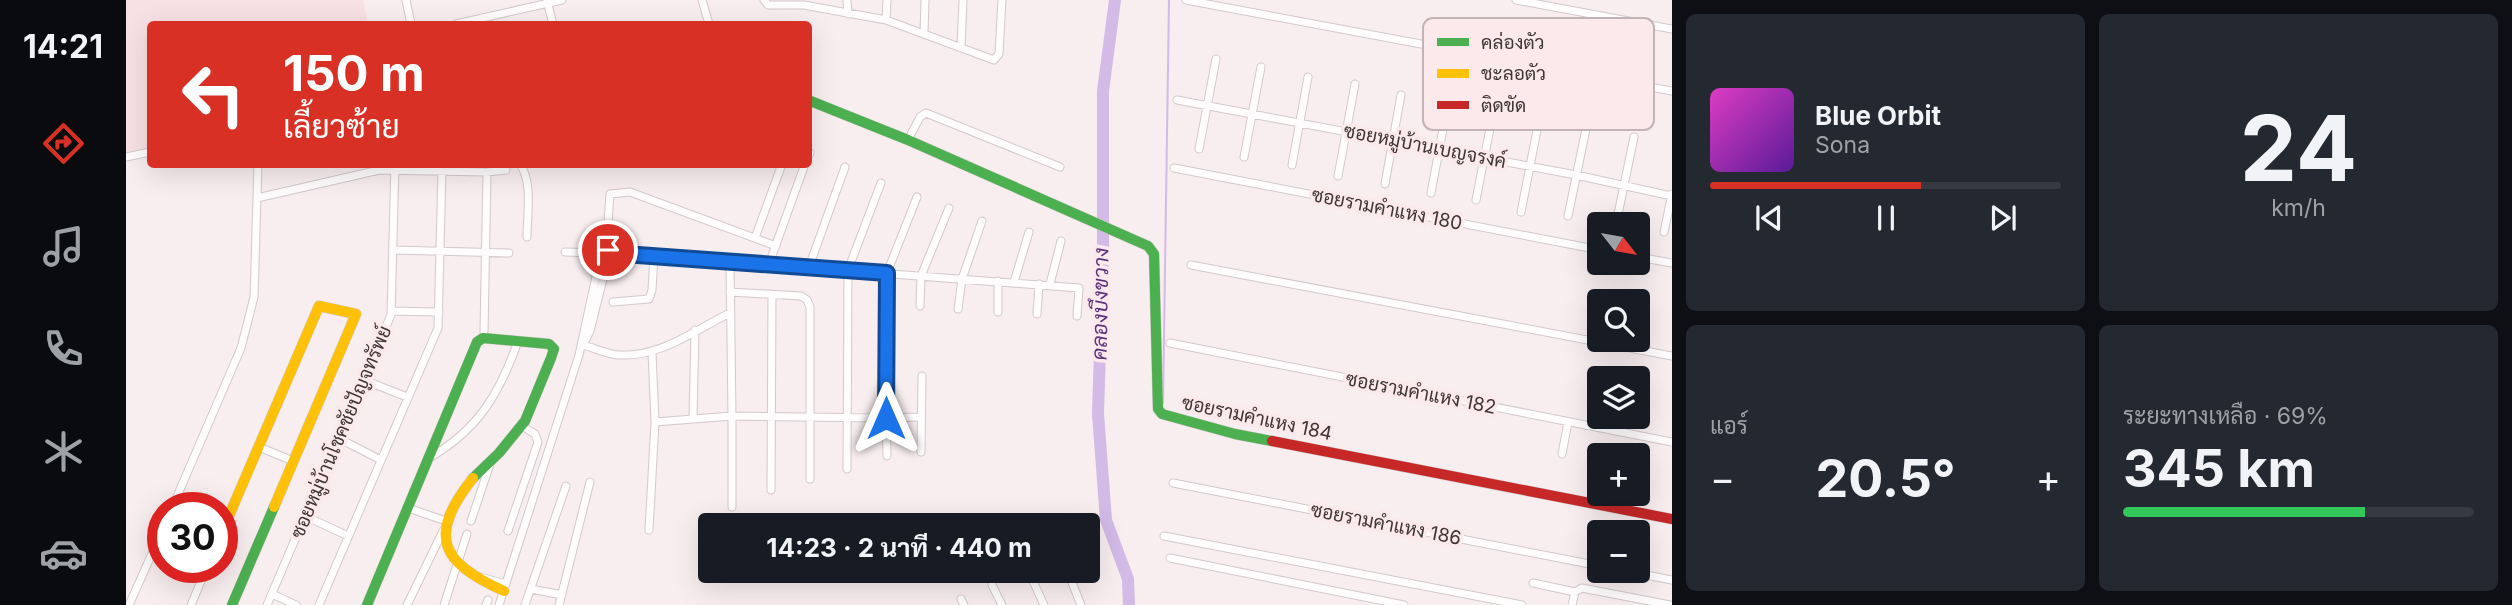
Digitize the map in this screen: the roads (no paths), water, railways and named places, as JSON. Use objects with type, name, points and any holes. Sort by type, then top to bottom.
[{"type":"street","points":[[406,0],[410,21]]},
{"type":"street","points":[[468,21],[562,0]]},
{"type":"street","points":[[702,0],[708,21]]},
{"type":"street","points":[[764,0],[768,5],[804,3],[886,20],[990,59],[997,59],[1002,0]]},
{"type":"street","points":[[847,0],[848,13]]},
{"type":"street","points":[[886,20],[887,0]]},
{"type":"street","points":[[924,33],[925,0]]},
{"type":"street","points":[[961,48],[963,0]]},
{"type":"street","points":[[1191,0],[1423,44]]},
{"type":"street","points":[[1516,0],[1613,18]]},
{"type":"street","points":[[547,2],[552,21]]},
{"type":"street","points":[[1654,26],[1672,29]]},
{"type":"street","points":[[1199,149],[1216,59]]},
{"type":"street","points":[[1244,157],[1261,67]]},
{"type":"street","points":[[1292,165],[1308,77]]},
{"type":"street","points":[[1338,176],[1355,84]]},
{"type":"street","points":[[1654,88],[1672,91]]},
{"type":"street","points":[[1385,184],[1401,94]]},
{"type":"street","name":"ซอยหมู่บ้านเบญจรงค์","points":[[1177,100],[1576,174],[1672,195]]},
{"type":"street","name":"ซอยรามคำแหง 184","points":[[812,102],[908,140],[1119,233],[1146,242],[1152,247],[1156,393],[1158,410],[1162,414],[1235,434],[1672,519]]},
{"type":"street","points":[[908,140],[920,117],[926,113],[1060,167]]},
{"type":"street","points":[[1432,193],[1443,130]]},
{"type":"street","points":[[1476,200],[1490,130]]},
{"type":"street","points":[[1521,212],[1537,130]]},
{"type":"street","points":[[1568,216],[1586,130]]},
{"type":"street","points":[[1619,212],[1634,137]]},
{"type":"street","points":[[126,157],[147,153]]},
{"type":"street","points":[[809,267],[845,167]]},
{"type":"street","points":[[179,492],[241,348],[254,296],[258,168]]},
{"type":"street","points":[[257,198],[390,168]]},
{"type":"street","name":"ซอยหมู่บ้านโชคชัยปัญจทรัพย์","points":[[267,605],[391,311],[395,168]]},
{"type":"street","points":[[411,168],[487,172],[506,170]]},
{"type":"street","points":[[523,168],[527,185],[527,237]]},
{"type":"street","points":[[755,238],[781,168]]},
{"type":"street","points":[[769,264],[804,168]]},
{"type":"street","name":"ซอยรามคำแหง 180","points":[[1174,168],[1587,247]]},
{"type":"street","points":[[319,605],[438,327],[442,170]]},
{"type":"street","points":[[484,332],[487,172]]},
{"type":"street","points":[[847,469],[848,270],[881,183]]},
{"type":"street","points":[[499,605],[579,355],[604,255],[610,194],[630,192],[776,246]]},
{"type":"street","points":[[1664,232],[1672,195]]},
{"type":"street","points":[[887,456],[887,273],[917,197]]},
{"type":"street","points":[[920,306],[921,276],[949,208]]},
{"type":"street","points":[[958,309],[962,279],[982,221]]},
{"type":"street","points":[[1014,282],[1029,232]]},
{"type":"street","points":[[1050,284],[1061,241]]},
{"type":"street","points":[[393,250],[509,253]]},
{"type":"street","points":[[565,252],[1050,284],[1079,288],[1077,316]]},
{"type":"street","points":[[612,303],[649,299],[654,256]]},
{"type":"street","points":[[1650,259],[1672,263]]},
{"type":"street","points":[[730,261],[732,507]]},
{"type":"street","points":[[1191,265],[1672,356]]},
{"type":"street","points":[[998,281],[998,312]]},
{"type":"street","points":[[1037,314],[1039,284]]},
{"type":"street","points":[[730,292],[801,296],[807,300],[810,307],[810,479]]},
{"type":"street","points":[[771,490],[772,295]]},
{"type":"street","points":[[579,355],[590,331],[594,299]]},
{"type":"street","points":[[232,605],[356,314],[319,306],[238,494]]},
{"type":"street","points":[[391,311],[439,313]]},
{"type":"street","points":[[583,345],[618,355],[652,352],[681,340],[730,313]]},
{"type":"street","points":[[693,419],[695,330]]},
{"type":"street","points":[[367,605],[479,339],[549,344],[554,349],[549,366],[522,426],[466,486],[407,605]]},
{"type":"street","points":[[429,458],[448,447],[481,416],[507,372],[517,341]]},
{"type":"street","name":"ซอยรามคำแหง 182","points":[[1170,343],[1672,442]]},
{"type":"street","points":[[649,530],[655,422],[652,352]]},
{"type":"street","points":[[921,452],[922,376]]},
{"type":"street","points":[[364,380],[407,397]]},
{"type":"street","points":[[655,422],[733,416],[920,417]]},
{"type":"street","points":[[1562,454],[1568,422]]},
{"type":"street","points":[[508,531],[538,442],[535,434],[522,426]]},
{"type":"street","points":[[338,438],[382,460]]},
{"type":"street","points":[[258,447],[293,461]]},
{"type":"street","points":[[471,521],[490,463]]},
{"type":"street","points":[[559,605],[590,482]]},
{"type":"street","name":"ซอยรามคำแหง 186","points":[[1173,483],[1587,563]]},
{"type":"street","points":[[525,605],[566,486]]},
{"type":"street","points":[[408,508],[444,526]]},
{"type":"street","points":[[305,516],[348,537]]},
{"type":"street","points":[[444,526],[449,555],[457,565],[482,582],[505,587]]},
{"type":"street","points":[[444,605],[467,534]]},
{"type":"street","points":[[1164,536],[1481,601],[1522,605]]},
{"type":"street","points":[[1170,558],[1404,605]]},
{"type":"street","points":[[129,605],[147,565]]},
{"type":"street","points":[[1650,576],[1672,580]]},
{"type":"street","points":[[191,605],[200,583]]},
{"type":"street","points":[[1034,583],[1044,605]]},
{"type":"street","points":[[1073,583],[1082,605]]},
{"type":"street","points":[[1533,583],[1575,592],[1582,588],[1670,605]]},
{"type":"street","points":[[992,585],[1002,605]]},
{"type":"street","points":[[531,589],[562,596]]},
{"type":"street","points":[[1572,605],[1575,592]]},
{"type":"street","points":[[272,594],[296,605]]},
{"type":"waterway","name":"คลองบึงขวาง","points":[[1115,0],[1103,91],[1103,254],[1098,414],[1106,520],[1128,579],[1129,605]]},
{"type":"waterway","points":[[1163,403],[1169,0]]}]
